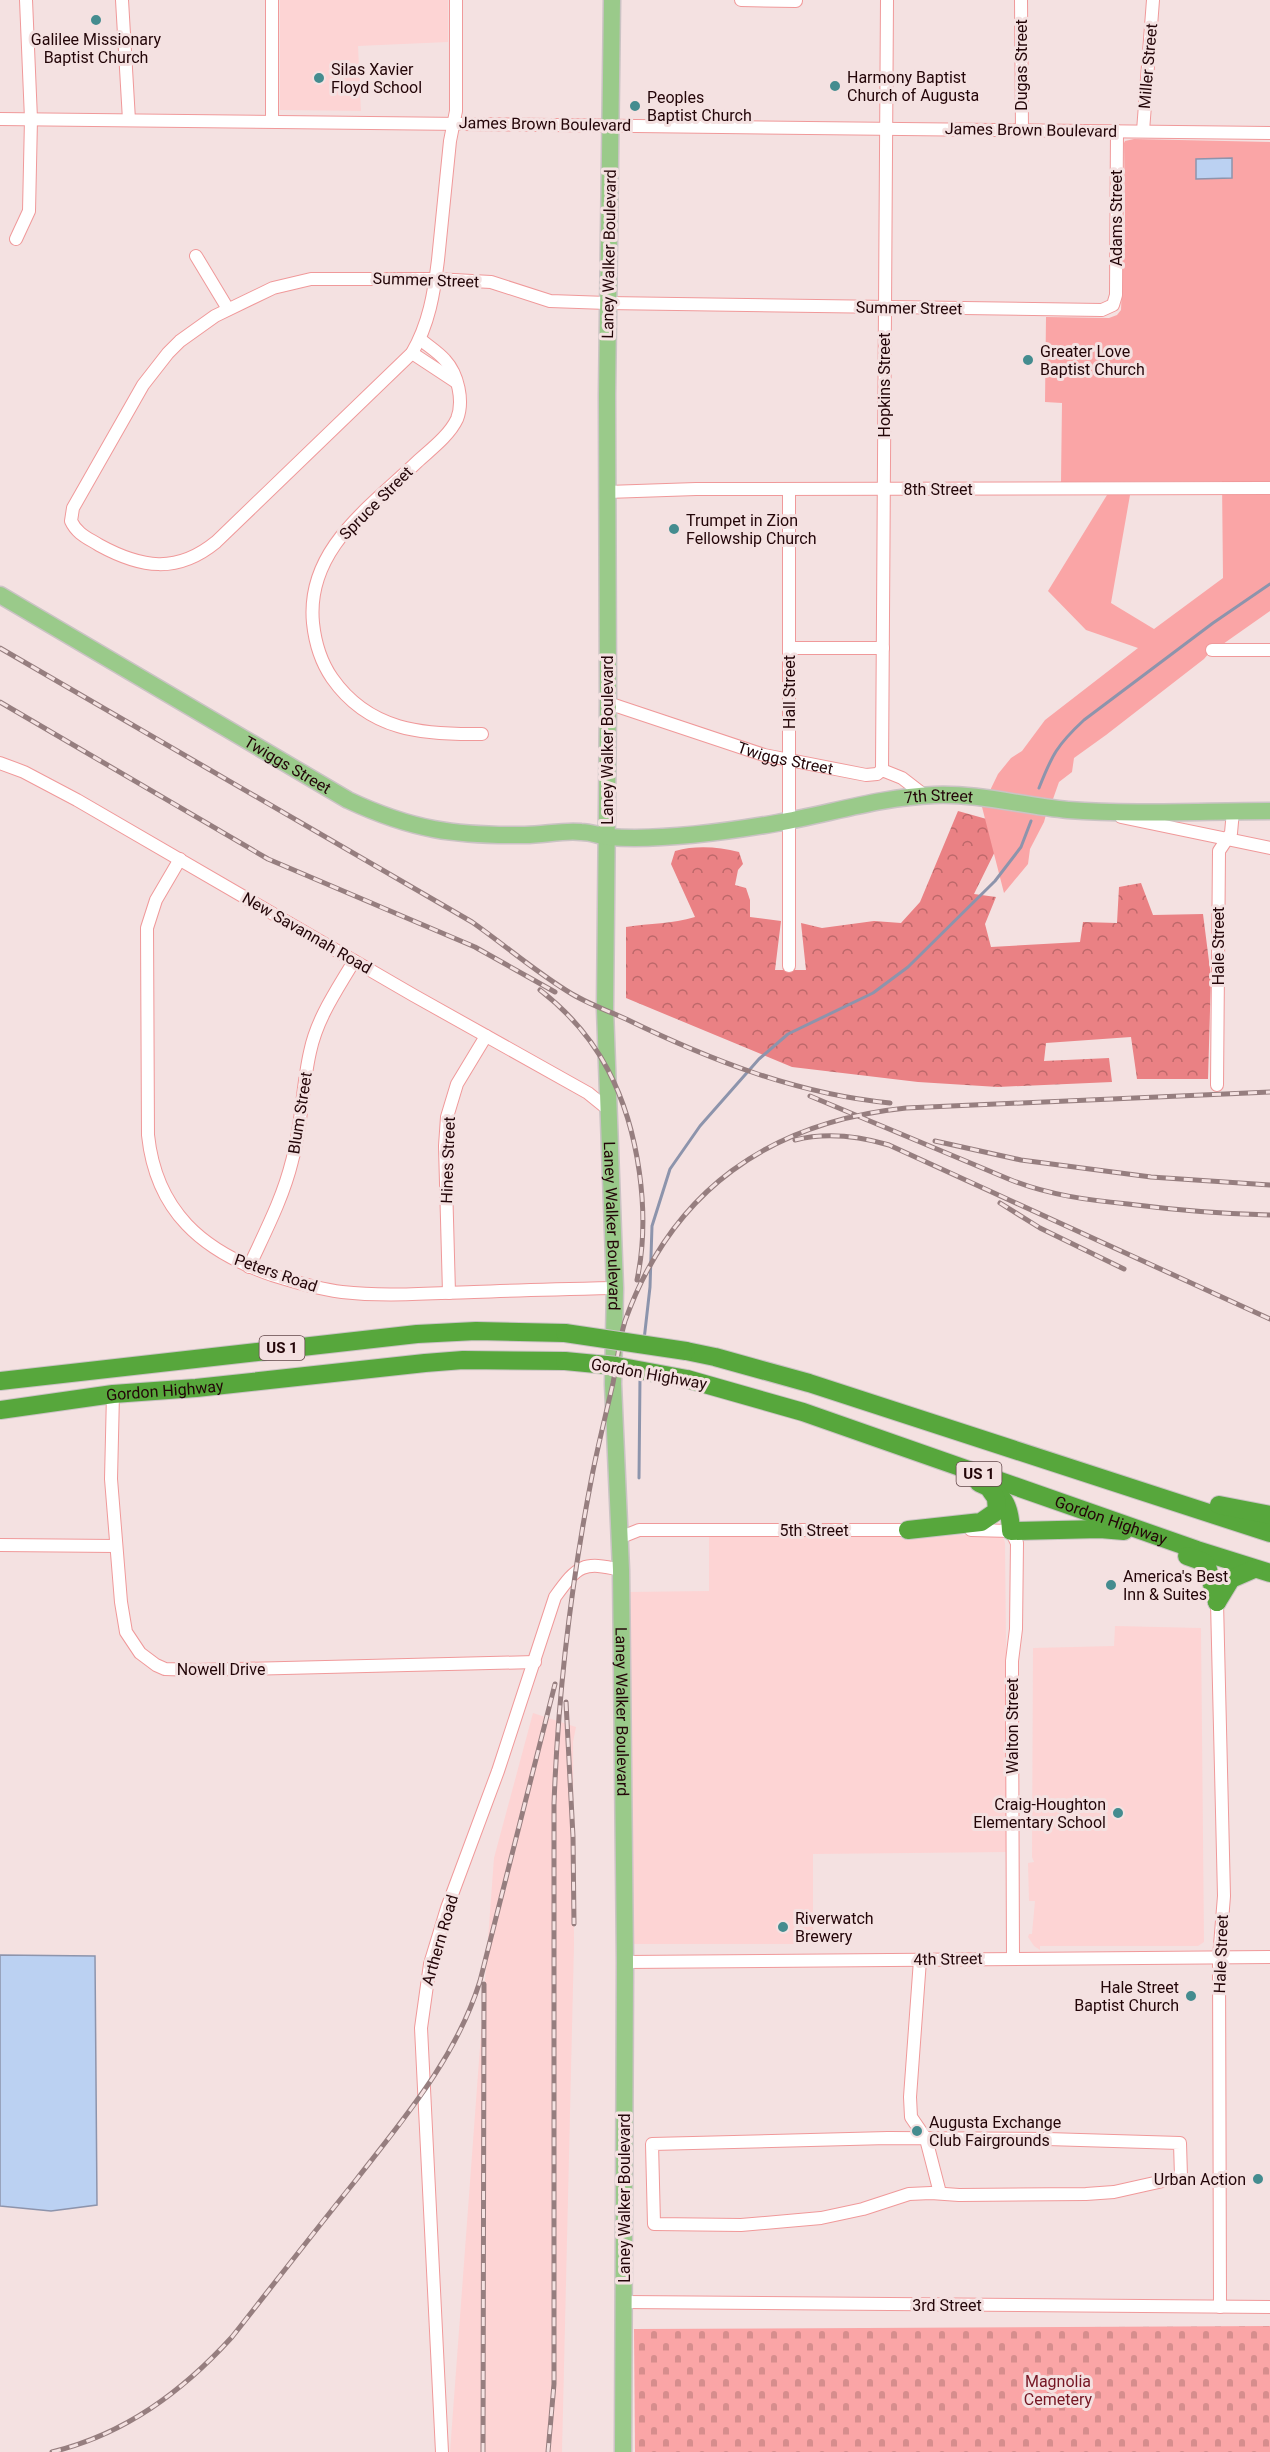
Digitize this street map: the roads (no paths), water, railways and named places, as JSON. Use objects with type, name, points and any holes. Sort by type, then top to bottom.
[{"type":"highway","name":"Gordon Highway","points":[[0,1381],[417,1334],[476,1331],[565,1333],[716,1357],[810,1383],[1270,1533]]},
{"type":"highway","name":"Gordon Highway","points":[[0,1410],[113,1394],[196,1388],[424,1362],[565,1361],[617,1366],[687,1379],[803,1412],[1262,1571]]},
{"type":"highway","points":[[730,1390],[808,1423],[988,1486],[1004,1499],[1008,1506],[1011,1531],[1100,1529],[1144,1532]]},
{"type":"highway","points":[[1120,1484],[1255,1514],[1270,1515]]},
{"type":"highway","points":[[908,1530],[981,1522],[989,1518],[997,1511],[997,1506],[996,1498],[988,1486]]},
{"type":"highway","points":[[1090,1512],[1141,1540],[1203,1562],[1211,1578],[1218,1602]]},
{"type":"highway","points":[[1218,1602],[1231,1579],[1262,1571]]},
{"type":"main road","name":"Laney Walker Boulevard","points":[[612,0],[607,303],[608,837],[605,1009],[615,1288],[613,1384],[621,1570],[625,1962],[623,2452]]},
{"type":"main road","name":"Twiggs Street","points":[[0,595],[348,800],[386,817],[412,825],[458,834],[528,835],[582,832],[608,837]]},
{"type":"main road","name":"7th Street","points":[[608,837],[682,835],[789,821],[883,801],[924,795],[967,795],[1099,812],[1270,811]]},
{"type":"street","points":[[16,239],[29,211],[31,119],[26,0]]},
{"type":"street","points":[[122,0],[129,120]]},
{"type":"street","points":[[272,0],[272,121]]},
{"type":"street","points":[[456,0],[457,68],[454,123],[435,279],[429,313],[420,339],[412,353],[456,383]]},
{"type":"street","points":[[741,0],[796,1]]},
{"type":"street","name":"Hopkins Street","points":[[882,770],[887,0]]},
{"type":"street","name":"Dugas Street","points":[[1021,0],[1022,130]]},
{"type":"street","name":"Miller Street","points":[[1143,131],[1153,0]]},
{"type":"street","name":"James Brown Boulevard","points":[[0,119],[1270,133]]},
{"type":"street","name":"Adams Street","points":[[1113,305],[1116,295],[1117,131]]},
{"type":"street","points":[[196,256],[228,309]]},
{"type":"street","name":"Summer Street","points":[[412,353],[216,543],[194,558],[161,565],[133,561],[81,534],[71,521],[73,508],[143,385],[180,341],[228,309],[273,288],[311,279],[435,279],[491,282],[550,301],[607,303],[1102,310],[1113,305]]},
{"type":"street","name":"Spruce Street","points":[[420,339],[443,358],[452,369],[459,409],[451,428],[332,547],[319,571],[312,606],[318,646],[327,671],[345,694],[359,707],[379,719],[420,733],[482,734]]},
{"type":"street","name":"8th Street","points":[[607,492],[1270,488]]},
{"type":"street","name":"Hall Street","points":[[789,490],[789,966]]},
{"type":"street","points":[[789,648],[883,648]]},
{"type":"street","points":[[1212,650],[1270,650]]},
{"type":"street","name":"Twiggs Street","points":[[608,703],[764,755],[866,775],[877,774],[882,770]]},
{"type":"street","name":"New Savannah Road","points":[[0,763],[44,782],[180,859],[354,961],[588,1093],[609,1110]]},
{"type":"street","points":[[882,770],[902,778],[924,795]]},
{"type":"street","name":"Hale Street","points":[[1217,1086],[1219,851],[1231,833],[1233,811]]},
{"type":"street","points":[[1099,812],[1270,848]]},
{"type":"street","name":"Peters Road","points":[[180,859],[151,909],[147,934],[148,1135],[151,1158],[162,1188],[181,1219],[208,1245],[249,1267],[329,1290],[372,1294],[615,1288]]},
{"type":"street","name":"Blum Street","points":[[249,1267],[278,1205],[292,1160],[315,1034],[322,1015],[354,961]]},
{"type":"street","name":"Hines Street","points":[[449,1293],[445,1146],[447,1117],[457,1084],[486,1036]]},
{"type":"street","name":"Nowell Drive","points":[[113,1394],[111,1479],[120,1602],[126,1632],[140,1653],[165,1669],[535,1662]]},
{"type":"street","name":"5th Street","points":[[618,1538],[639,1530],[1011,1531]]},
{"type":"street","name":"Walton Street","points":[[1011,1531],[1017,1543],[1016,1629],[1012,1661],[1013,1959]]},
{"type":"street","points":[[0,1545],[116,1546]]},
{"type":"street","name":"Arthern Road","points":[[442,2452],[421,2028],[430,1964],[447,1908],[498,1771],[555,1597],[568,1580],[586,1566],[594,1564],[621,1570]]},
{"type":"street","name":"Hale Street","points":[[1218,1602],[1224,1896],[1218,1958],[1220,2307]]},
{"type":"street","name":"4th Street","points":[[625,1962],[1270,1958]]},
{"type":"street","points":[[920,1960],[910,2097],[911,2117],[926,2139],[940,2193]]},
{"type":"street","points":[[926,2139],[1047,2139],[1180,2143],[1181,2177],[1114,2192],[1086,2194],[909,2194],[863,2209],[821,2218],[786,2222],[741,2225],[654,2224],[652,2144],[926,2139]]},
{"type":"street","name":"3rd Street","points":[[624,2302],[1270,2307]]},
{"type":"water","points":[[1232,158],[1232,178],[1196,179],[1196,159]]},
{"type":"water","points":[[0,1955],[95,1956],[97,2205],[51,2211],[0,2206]]},
{"type":"waterway","points":[[1039,788],[1056,751],[1084,720],[1213,623],[1270,584]]},
{"type":"waterway","points":[[644,1340],[650,1287],[652,1226],[670,1169],[700,1126],[759,1059],[788,1034],[873,993],[908,967],[995,881],[1021,847],[1031,821]]},
{"type":"waterway","points":[[639,1478],[640,1376]]},
{"type":"railway","points":[[0,648],[472,922],[546,977],[585,1001],[690,1048],[755,1073],[821,1092],[890,1103]]},
{"type":"railway","points":[[0,702],[268,859],[475,947],[555,992]]},
{"type":"railway","points":[[540,990],[569,1016],[594,1047],[608,1070],[628,1118],[642,1200],[643,1228],[637,1280]]},
{"type":"railway","points":[[548,2452],[554,2384],[554,1804],[562,1680],[578,1557],[592,1476],[625,1321],[645,1275],[670,1234],[699,1200],[732,1171],[770,1147],[811,1129],[857,1116],[906,1108],[1270,1092]]},
{"type":"railway","points":[[810,1096],[1040,1190],[1083,1199],[1146,1206],[1217,1213],[1270,1215]]},
{"type":"railway","points":[[795,1140],[819,1136],[842,1136],[889,1145],[1270,1319]]},
{"type":"railway","points":[[935,1141],[1021,1160],[1151,1177],[1270,1185]]},
{"type":"railway","points":[[1000,1203],[1040,1228],[1124,1269]]},
{"type":"railway","points":[[52,2452],[79,2444],[128,2422],[172,2393],[213,2357],[232,2337],[393,2133],[427,2086],[457,2036],[480,1981],[555,1684]]},
{"type":"railway","points":[[566,1702],[573,1837],[574,1924]]},
{"type":"railway","points":[[483,2452],[484,1984]]},
{"type":"place","name":"Galilee Missionary Baptist Church","points":[[96,20]]},
{"type":"place","name":"Silas Xavier Floyd School","points":[[319,78]]},
{"type":"place","name":"Harmony Baptist Church of Augusta","points":[[835,86]]},
{"type":"place","name":"Peoples Baptist Church","points":[[635,106]]},
{"type":"place","name":"Greater Love Baptist Church","points":[[1028,360]]},
{"type":"place","name":"Trumpet in Zion Fellowship Church","points":[[674,529]]},
{"type":"place","name":"America's Best Inn & Suites","points":[[1111,1585]]},
{"type":"place","name":"Craig-Houghton Elementary School","points":[[1118,1813]]},
{"type":"place","name":"Riverwatch Brewery","points":[[783,1927]]},
{"type":"place","name":"Hale Street Baptist Church","points":[[1191,1996]]},
{"type":"place","name":"Augusta Exchange Club Fairgrounds","points":[[917,2131]]},
{"type":"place","name":"Urban Action","points":[[1258,2179]]},
{"type":"park label","name":"Magnolia Cemetery","points":[[1058,2390]]}]
